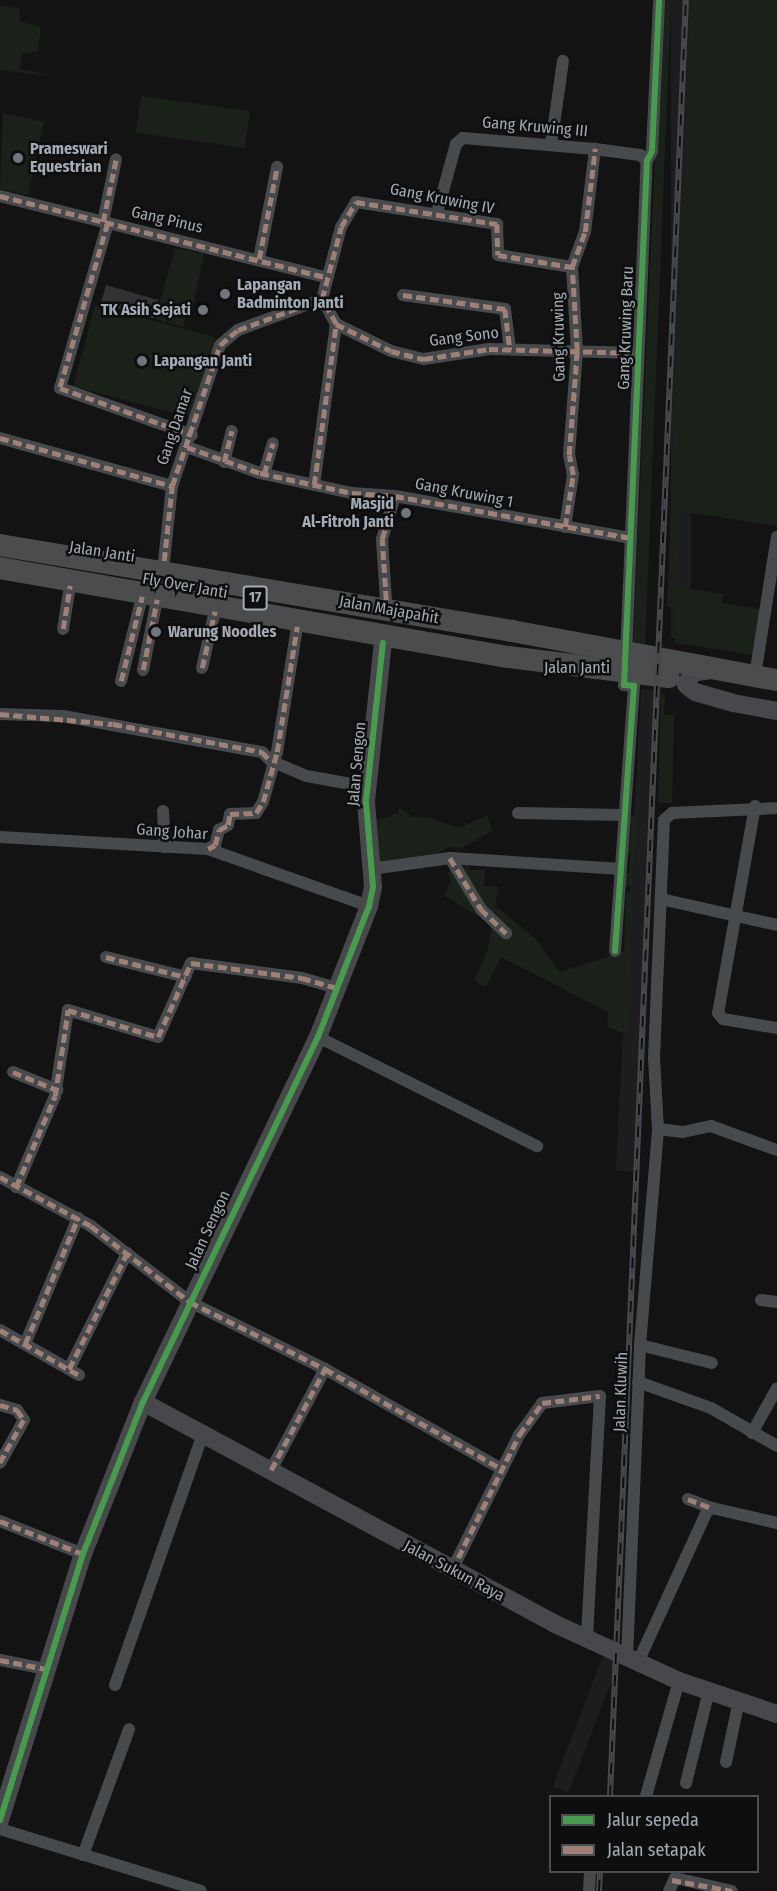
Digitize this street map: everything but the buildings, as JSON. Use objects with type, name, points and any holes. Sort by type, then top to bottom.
[{"type":"highway","name":"Jalan Majapahit","points":[[1,557],[51,552],[777,680]]},
{"type":"highway","name":"Jalan Majapahit","points":[[1,557],[46,575],[508,657],[623,660]]},
{"type":"highway","name":"Fly Over Janti","points":[[1,557],[510,644]]},
{"type":"highway","name":"Jalan Majapahit","points":[[510,644],[623,660],[777,696]]},
{"type":"street","name":"Gang Kruwing Baru","points":[[623,660],[631,538],[646,161],[652,151],[659,0]]},
{"type":"street","points":[[551,145],[563,61]]},
{"type":"street","name":"Gang Kruwing III","points":[[437,213],[459,140],[595,149],[640,155],[646,161]]},
{"type":"street","name":"Gang Kruwing","points":[[565,527],[573,475],[569,455],[578,351],[572,267],[585,232],[595,149]]},
{"type":"street","points":[[116,159],[106,223],[60,388],[192,435]]},
{"type":"street","points":[[259,259],[277,167]]},
{"type":"street","name":"Gang Pinus","points":[[0,196],[326,276]]},
{"type":"street","name":"Gang Kruwing IV","points":[[326,276],[341,227],[356,202],[497,224],[498,255],[572,267]]},
{"type":"street","points":[[314,485],[336,324],[322,299],[326,276]]},
{"type":"street","points":[[403,295],[505,309],[510,349]]},
{"type":"street","name":"Gang Damar","points":[[164,561],[172,486],[225,339],[322,299]]},
{"type":"street","name":"Gang Sono","points":[[336,324],[391,351],[424,359],[510,349],[638,353]]},
{"type":"street","points":[[224,462],[232,431]]},
{"type":"street","points":[[0,438],[172,486]]},
{"type":"street","points":[[264,474],[273,443]]},
{"type":"street","points":[[187,447],[224,462],[264,474],[314,485],[395,496]]},
{"type":"street","name":"Gang Kruwing 1","points":[[386,600],[382,539],[395,496],[631,538]]},
{"type":"street","points":[[749,707],[740,687],[756,669],[773,585],[777,537]]},
{"type":"street","name":"Jalan Janti","points":[[1,557],[52,544],[164,561],[532,625],[623,660]]},
{"type":"street","name":"Jalan Janti","points":[[1,557],[70,586],[150,598],[526,668],[623,660]]},
{"type":"street","points":[[257,619],[264,579]]},
{"type":"street","points":[[63,629],[70,586]]},
{"type":"street","points":[[143,670],[150,598]]},
{"type":"street","points":[[121,681],[150,598]]},
{"type":"street","points":[[202,668],[215,611]]},
{"type":"street","points":[[526,668],[540,663],[545,648],[532,625]]},
{"type":"street","points":[[208,849],[215,845],[219,830],[228,825],[230,814],[256,813],[262,802],[271,761],[277,752],[297,627]]},
{"type":"street","name":"Jalan Sengon","points":[[0,1820],[3,1799],[83,1554],[143,1402],[318,1037],[369,906],[371,869],[367,787],[383,643]]},
{"type":"street","points":[[615,951],[618,869],[634,686],[624,685],[623,660]]},
{"type":"street","points":[[777,672],[756,669],[699,671],[685,681],[695,692],[749,707],[777,711]]},
{"type":"street","points":[[0,714],[113,724],[262,752],[271,761],[307,776],[367,787]]},
{"type":"street","points":[[777,808],[755,806],[667,816],[661,899],[777,925]]},
{"type":"street","points":[[755,806],[739,916],[718,1013],[723,1019],[777,1028]]},
{"type":"street","points":[[164,811],[165,847]]},
{"type":"street","points":[[518,813],[623,815]]},
{"type":"street","name":"Gang Johar","points":[[0,837],[208,849],[369,906]]},
{"type":"street","points":[[371,869],[450,858],[618,869]]},
{"type":"street","points":[[450,858],[481,909],[506,933]]},
{"type":"street","name":"Jalan Kluwih","points":[[633,1660],[638,1382],[658,1129],[654,1058],[661,899]]},
{"type":"street","points":[[106,957],[186,977]]},
{"type":"street","points":[[16,1187],[57,1090],[68,1010],[158,1037],[191,963],[302,978],[338,988]]},
{"type":"street","points":[[318,1037],[537,1146]]},
{"type":"street","points":[[13,1072],[57,1090]]},
{"type":"street","points":[[658,1129],[683,1132],[711,1126],[777,1150]]},
{"type":"street","points":[[0,1177],[78,1218],[190,1302],[325,1369],[502,1469]]},
{"type":"street","points":[[25,1344],[78,1218]]},
{"type":"street","points":[[0,1330],[74,1372],[127,1253]]},
{"type":"street","points":[[761,1300],[777,1302]]},
{"type":"street","points":[[640,1345],[712,1363]]},
{"type":"street","points":[[271,1470],[325,1369]]},
{"type":"street","points":[[638,1382],[711,1408],[777,1446]]},
{"type":"street","points":[[753,1433],[777,1388]]},
{"type":"street","points":[[452,1570],[502,1469],[542,1403],[600,1396],[587,1640]]},
{"type":"street","name":"Jalan Sukun Raya","points":[[143,1402],[204,1431],[452,1570],[587,1640],[679,1681],[777,1714]]},
{"type":"street","points":[[0,1405],[17,1410],[24,1420],[0,1463]]},
{"type":"street","points":[[115,1685],[204,1431]]},
{"type":"street","points":[[688,1499],[711,1508],[777,1523]]},
{"type":"street","points":[[633,1660],[711,1508]]},
{"type":"street","points":[[0,1521],[83,1554]]},
{"type":"street","points":[[0,1660],[46,1669]]},
{"type":"street","points":[[647,1795],[679,1681]]},
{"type":"street","points":[[686,1783],[709,1691]]},
{"type":"street","points":[[726,1762],[739,1701]]},
{"type":"street","points":[[83,1855],[129,1729]]},
{"type":"street","points":[[0,1829],[201,1891]]},
{"type":"street","points":[[589,1891],[590,1873]]},
{"type":"street","points":[[671,1885],[732,1891]]},
{"type":"shaded area","points":[[662,0],[671,0],[645,647],[633,646]]},
{"type":"shaded area","points":[[671,0],[691,0],[691,638],[671,638]]},
{"type":"shaded area","points":[[691,0],[777,0],[777,526],[680,511],[677,587],[723,594],[722,603],[761,609],[754,655],[675,643],[677,607],[667,607]]},
{"type":"shaded area","points":[[0,6],[19,8],[20,21],[41,27],[38,51],[22,54],[20,69],[57,77],[0,70]]},
{"type":"shaded area","points":[[141,96],[250,111],[245,148],[136,133]]},
{"type":"shaded area","name":"Prameswari Equestrian","points":[[3,113],[44,122],[28,195],[0,189]]},
{"type":"shaded area","points":[[175,248],[204,254],[191,319],[185,318],[183,327],[155,319]]},
{"type":"shaded area","name":"Lapangan Janti","points":[[95,305],[215,337],[193,418],[73,386]]},
{"type":"shaded area","points":[[641,689],[661,690],[636,1171],[616,1170]]},
{"type":"shaded area","points":[[661,694],[665,694],[664,715],[674,714],[672,803],[658,803]]},
{"type":"shaded area","points":[[400,808],[413,817],[428,817],[459,828],[488,815],[492,831],[462,848],[449,847],[434,855],[374,865],[371,822],[398,813]]},
{"type":"shaded area","points":[[625,816],[636,816],[633,886],[622,886],[622,873],[629,873],[630,855],[623,854]]},
{"type":"shaded area","points":[[458,861],[469,862],[469,870],[485,870],[484,886],[499,887],[495,906],[535,938],[560,972],[624,951],[626,892],[633,892],[628,1035],[607,1027],[608,1012],[501,957],[486,987],[474,981],[487,952],[492,925],[445,896],[451,880],[447,873]]},
{"type":"shaded area","points":[[604,1653],[620,1659],[569,1793],[553,1787]]},
{"type":"railway","points":[[610,1795],[686,0]]},
{"type":"railway","points":[[599,1891],[600,1873]]},
{"type":"marked path","points":[[565,527],[573,475],[569,455],[577,351],[572,267],[585,232],[595,149]]},
{"type":"marked path","points":[[103,222],[116,159]]},
{"type":"marked path","points":[[259,259],[277,167]]},
{"type":"marked path","points":[[0,196],[326,277]]},
{"type":"marked path","points":[[314,485],[336,324],[322,299],[341,227],[356,202],[497,224],[498,255],[572,267]]},
{"type":"marked path","points":[[108,223],[60,388],[192,435]]},
{"type":"marked path","points":[[403,295],[505,309],[510,349]]},
{"type":"marked path","points":[[164,561],[172,486],[220,345],[238,330],[322,299]]},
{"type":"marked path","points":[[336,324],[391,351],[424,359],[489,349],[638,353]]},
{"type":"marked path","points":[[224,462],[232,431]]},
{"type":"marked path","points":[[0,438],[172,486]]},
{"type":"marked path","points":[[264,474],[273,443]]},
{"type":"marked path","points":[[187,447],[260,473],[352,493],[395,496],[631,538]]},
{"type":"marked path","points":[[386,600],[382,539],[395,496]]},
{"type":"marked path","points":[[63,629],[70,586]]},
{"type":"marked path","points":[[121,681],[142,597]]},
{"type":"marked path","points":[[143,670],[157,599]]},
{"type":"marked path","points":[[202,668],[215,611]]},
{"type":"marked path","points":[[208,849],[215,845],[219,830],[228,825],[230,814],[256,813],[263,802],[277,752],[297,627]]},
{"type":"marked path","points":[[0,714],[113,724],[262,752],[271,761]]},
{"type":"marked path","points":[[450,858],[481,909],[506,933]]},
{"type":"marked path","points":[[106,957],[186,977]]},
{"type":"marked path","points":[[16,1187],[55,1096],[68,1010],[158,1037],[191,963],[302,978],[338,988]]},
{"type":"marked path","points":[[13,1072],[57,1090]]},
{"type":"marked path","points":[[0,1177],[91,1226],[190,1302],[325,1369],[502,1469]]},
{"type":"marked path","points":[[25,1344],[78,1218]]},
{"type":"marked path","points":[[69,1369],[127,1253]]},
{"type":"marked path","points":[[0,1330],[79,1375]]},
{"type":"marked path","points":[[271,1470],[325,1369]]},
{"type":"marked path","points":[[452,1570],[519,1435],[542,1403],[600,1396]]},
{"type":"marked path","points":[[0,1405],[17,1410],[24,1420],[0,1463]]},
{"type":"marked path","points":[[688,1499],[712,1508]]},
{"type":"marked path","points":[[0,1521],[83,1554]]},
{"type":"marked path","points":[[0,1660],[46,1669]]},
{"type":"marked path","points":[[672,1880],[732,1891]]},
{"type":"cycle path","points":[[615,951],[634,686],[624,685],[647,161],[652,151],[659,0]]},
{"type":"cycle path","points":[[0,1820],[83,1554],[143,1402],[318,1037],[369,906],[373,887],[366,801],[383,643]]},
{"type":"place","name":"Prameswari Equestrian","points":[[18,158]]},
{"type":"place","name":"Lapangan Badminton Janti","points":[[225,294]]},
{"type":"place","name":"TK Asih Sejati","points":[[203,310]]},
{"type":"place","name":"Lapangan Janti","points":[[142,361]]},
{"type":"place","name":"Masjid Al-Fitroh Janti","points":[[406,513]]},
{"type":"place","name":"Warung Noodles","points":[[156,632]]}]
